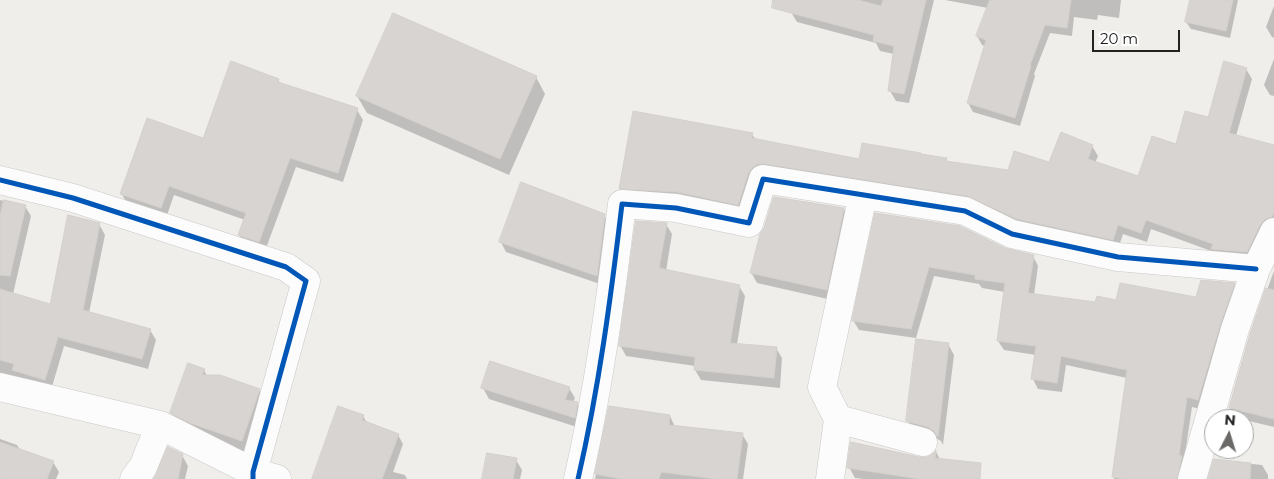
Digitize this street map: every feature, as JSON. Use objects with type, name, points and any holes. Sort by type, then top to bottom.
[{"type":"street","points":[[578,479],[590,429],[612,287],[622,204],[676,208],[749,223],[763,179],[965,211],[1012,234],[1118,257],[1256,269]]},
{"type":"street","points":[[0,180],[73,198],[286,267],[306,281],[261,477],[160,425],[0,387]]},
{"type":"street","points":[[830,479],[838,419],[822,387],[864,195]]},
{"type":"street","points":[[1192,479],[1235,329],[1256,269],[1274,232]]},
{"type":"street","points":[[838,419],[923,442]]},
{"type":"street","points":[[134,479],[143,467],[160,425]]},
{"type":"building","points":[[773,0],[858,0],[881,6],[883,0],[926,0],[904,94],[888,91],[894,46],[873,41],[874,35],[772,8]]},
{"type":"building","points":[[990,0],[1071,0],[1067,28],[1045,25],[1030,65],[1015,118],[967,103],[986,40],[976,36]]},
{"type":"building","points":[[1190,0],[1233,0],[1226,31],[1185,22]]},
{"type":"building","points":[[393,13],[537,76],[500,159],[356,96]]},
{"type":"building","points":[[231,61],[279,79],[278,82],[358,108],[338,173],[290,158],[259,242],[238,235],[246,213],[169,186],[161,208],[120,194],[147,118],[203,138]]},
{"type":"building","points":[[1224,61],[1247,68],[1229,133],[1274,145],[1274,212],[1272,217],[1265,219],[1260,225],[1247,252],[1211,249],[1213,244],[1146,220],[1141,233],[1118,225],[1113,240],[1017,219],[967,196],[765,164],[758,164],[748,174],[738,205],[677,192],[619,189],[633,111],[753,133],[752,138],[859,159],[862,143],[947,158],[946,161],[1008,170],[1014,151],[1049,162],[1061,132],[1093,145],[1088,159],[1138,176],[1152,136],[1176,144],[1185,111],[1208,117]]},
{"type":"building","points":[[521,182],[605,214],[597,276],[499,242]]},
{"type":"building","points":[[774,197],[844,208],[827,290],[750,273],[760,234],[764,228]]},
{"type":"building","points":[[4,200],[26,205],[10,276],[0,275],[0,216]]},
{"type":"building","points":[[875,213],[960,226],[1005,248],[1034,255],[1028,293],[1095,302],[1097,296],[1116,300],[1120,283],[1196,297],[1201,280],[1235,283],[1220,325],[1198,400],[1187,397],[1179,455],[1182,456],[1177,479],[1125,479],[1112,477],[1127,370],[1061,356],[1057,383],[1031,379],[1036,346],[997,341],[1005,283],[975,279],[975,275],[929,267],[911,329],[852,321]]},
{"type":"building","points":[[68,215],[100,223],[83,310],[151,329],[142,359],[58,337],[45,380],[12,370],[14,364],[0,360],[0,289],[50,304]]},
{"type":"building","points":[[636,221],[667,223],[659,268],[740,285],[730,343],[777,347],[774,378],[694,370],[695,357],[619,346]]},
{"type":"building","points":[[1266,288],[1274,290],[1274,419],[1254,414],[1254,409],[1229,408],[1250,334]]},
{"type":"building","points":[[916,339],[949,343],[938,437],[928,427],[906,421]]},
{"type":"building","points":[[490,361],[570,387],[565,400],[578,402],[575,418],[481,388]]},
{"type":"building","points":[[188,363],[205,369],[202,375],[220,375],[260,389],[242,441],[190,423],[170,413]]},
{"type":"building","points":[[338,406],[364,415],[362,420],[399,434],[382,479],[312,479]]},
{"type":"building","points":[[609,406],[670,415],[669,425],[743,433],[737,479],[716,479],[661,472],[659,479],[622,479],[595,474]]},
{"type":"building","points":[[0,442],[54,461],[47,479],[0,479]]},
{"type":"building","points":[[851,442],[919,457],[927,457],[936,450],[935,458],[981,463],[980,479],[920,479],[847,468]]},
{"type":"building","points":[[168,447],[183,454],[178,479],[154,479]]},
{"type":"building","points":[[487,453],[517,458],[513,479],[482,479]]},
{"type":"building","points":[[1214,459],[1251,463],[1250,479],[1208,479]]},
{"type":"cycle path","points":[[578,479],[598,376],[622,204],[676,208],[749,223],[763,179],[965,211],[1012,234],[1118,257],[1256,269]]},
{"type":"cycle path","points":[[0,180],[73,198],[286,267],[306,281],[253,472],[253,479]]}]
